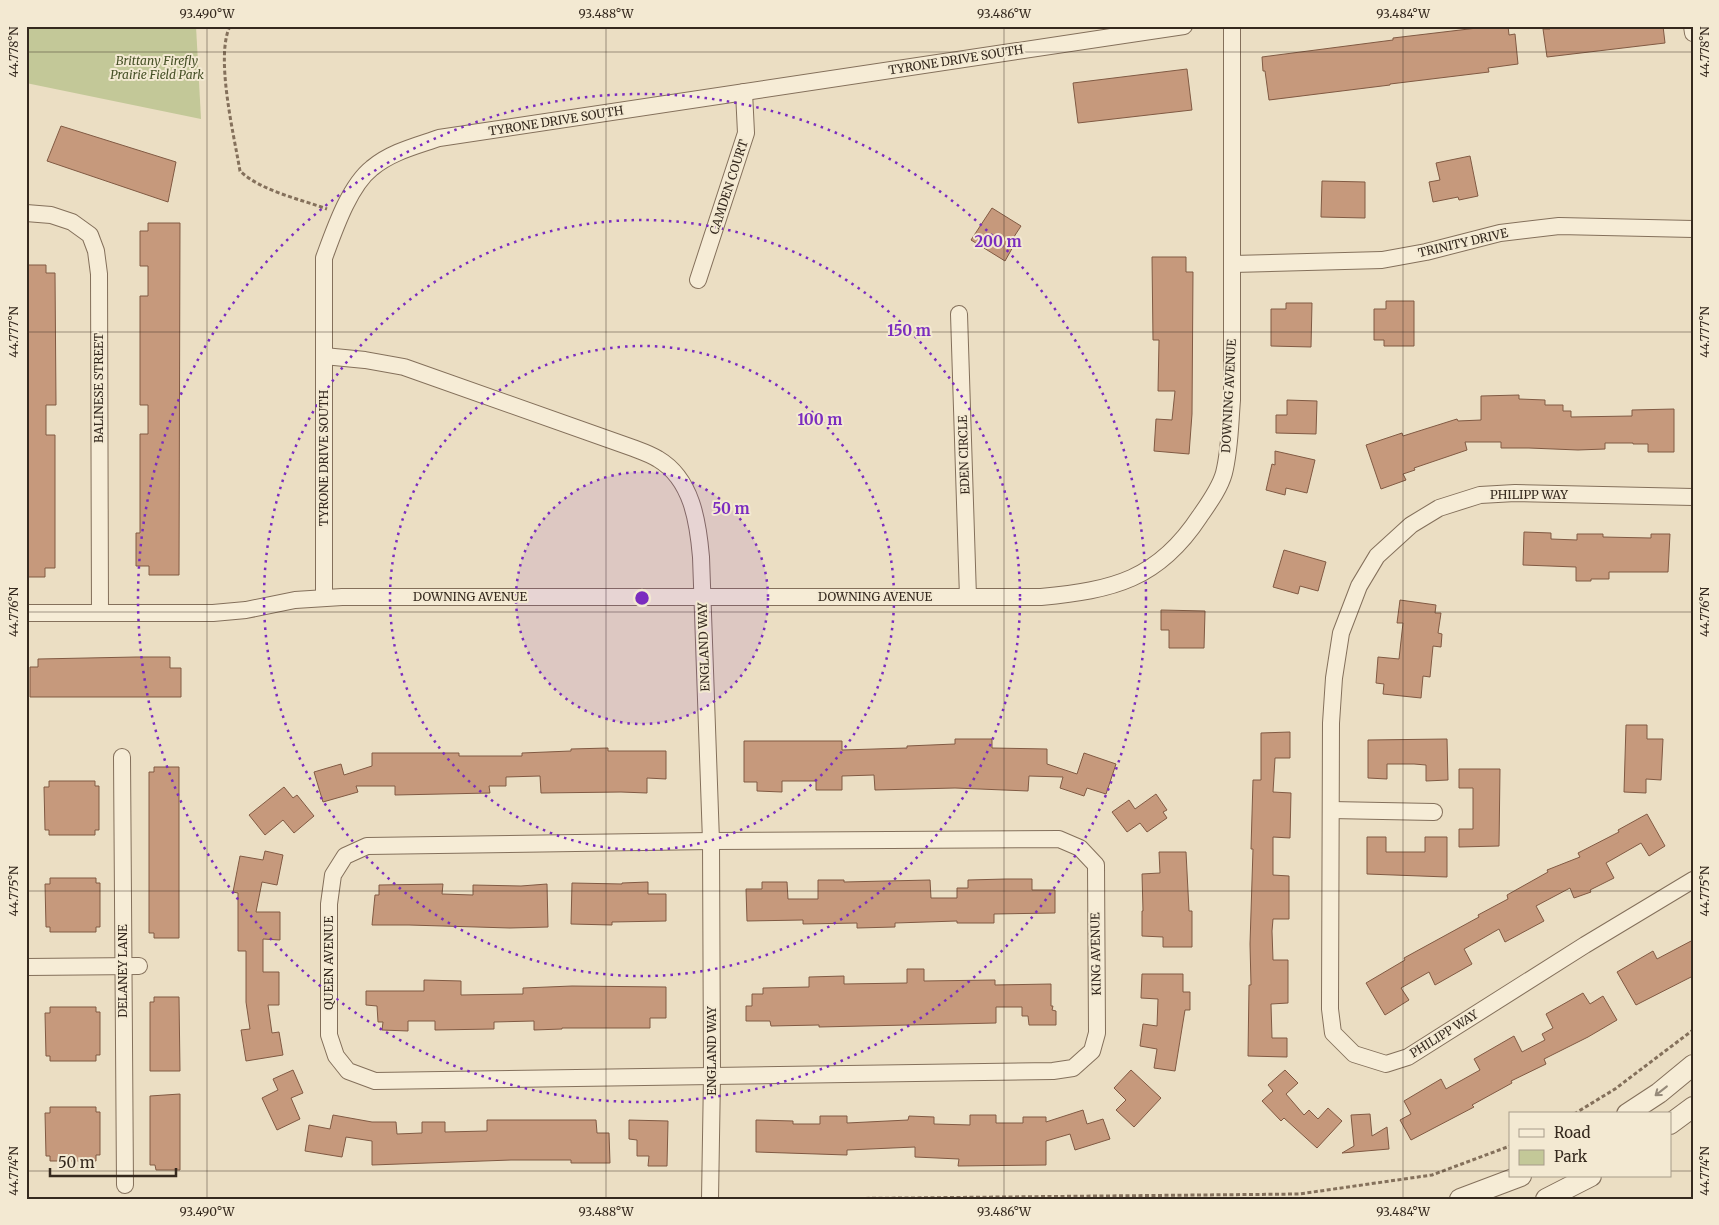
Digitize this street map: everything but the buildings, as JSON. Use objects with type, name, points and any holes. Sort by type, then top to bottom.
[{"type":"street","name":"TYRONE DRIVE SOUTH","points":[[324,598],[324,258],[341,215],[356,187],[372,168],[400,151],[438,138],[1184,26]]},
{"type":"street","name":"DOWNING AVENUE","points":[[26,613],[212,613],[246,610],[295,600],[324,598],[1041,597],[1084,593],[1128,580],[1151,568],[1168,555],[1194,526],[1213,497],[1224,474],[1232,400],[1232,26]]},
{"type":"street","points":[[1692,26],[1693,33]]},
{"type":"street","name":"CAMDEN COURT","points":[[698,280],[746,134],[744,92]]},
{"type":"street","name":"BALINESE STREET","points":[[26,213],[51,215],[72,222],[90,235],[96,251],[99,284],[100,612]]},
{"type":"street","name":"TRINITY DRIVE","points":[[1233,264],[1382,260],[1426,252],[1500,233],[1559,226],[1693,229]]},
{"type":"street","name":"EDEN CIRCLE","points":[[959,314],[968,597]]},
{"type":"street","name":"ENGLAND WAY","points":[[324,356],[365,360],[404,367],[633,448],[659,459],[675,474],[693,504],[699,532],[711,841],[712,1076],[710,1199]]},
{"type":"street","name":"PHILIPP WAY","points":[[1693,497],[1515,493],[1480,495],[1439,508],[1411,525],[1377,556],[1359,586],[1341,633],[1334,678],[1330,1009],[1333,1034],[1354,1054],[1386,1064],[1408,1057],[1585,945],[1693,880]]},
{"type":"street","name":"DELANEY LANE","points":[[122,756],[131,966],[125,1185]]},
{"type":"street","points":[[1331,810],[1434,812]]},
{"type":"street","name":"KING AVENUE","points":[[711,841],[1060,839],[1080,848],[1096,864],[1097,1034],[1092,1051],[1073,1068],[1053,1071],[712,1076]]},
{"type":"street","name":"QUEEN AVENUE","points":[[711,841],[367,846],[345,856],[333,875],[329,904],[329,1035],[336,1056],[348,1071],[375,1081],[712,1076]]},
{"type":"street","points":[[26,967],[131,966]]},
{"type":"street","points":[[1630,1112],[1659,1093],[1693,1065]]},
{"type":"street","points":[[1672,1123],[1693,1107]]},
{"type":"street","points":[[1460,1199],[1516,1178]]},
{"type":"street","points":[[1546,1199],[1587,1178]]},
{"type":"path","points":[[230,26],[225,36],[223,55],[240,171],[249,179],[266,187],[341,215]]},
{"type":"path","points":[[1577,1112],[1615,1089],[1693,1030]]},
{"type":"path","points":[[807,1199],[1299,1194],[1432,1175],[1509,1146]]},
{"type":"green space","name":"Brittany Firefly Prairie Field Park","points":[[26,26],[196,26],[201,119],[26,83]]}]
